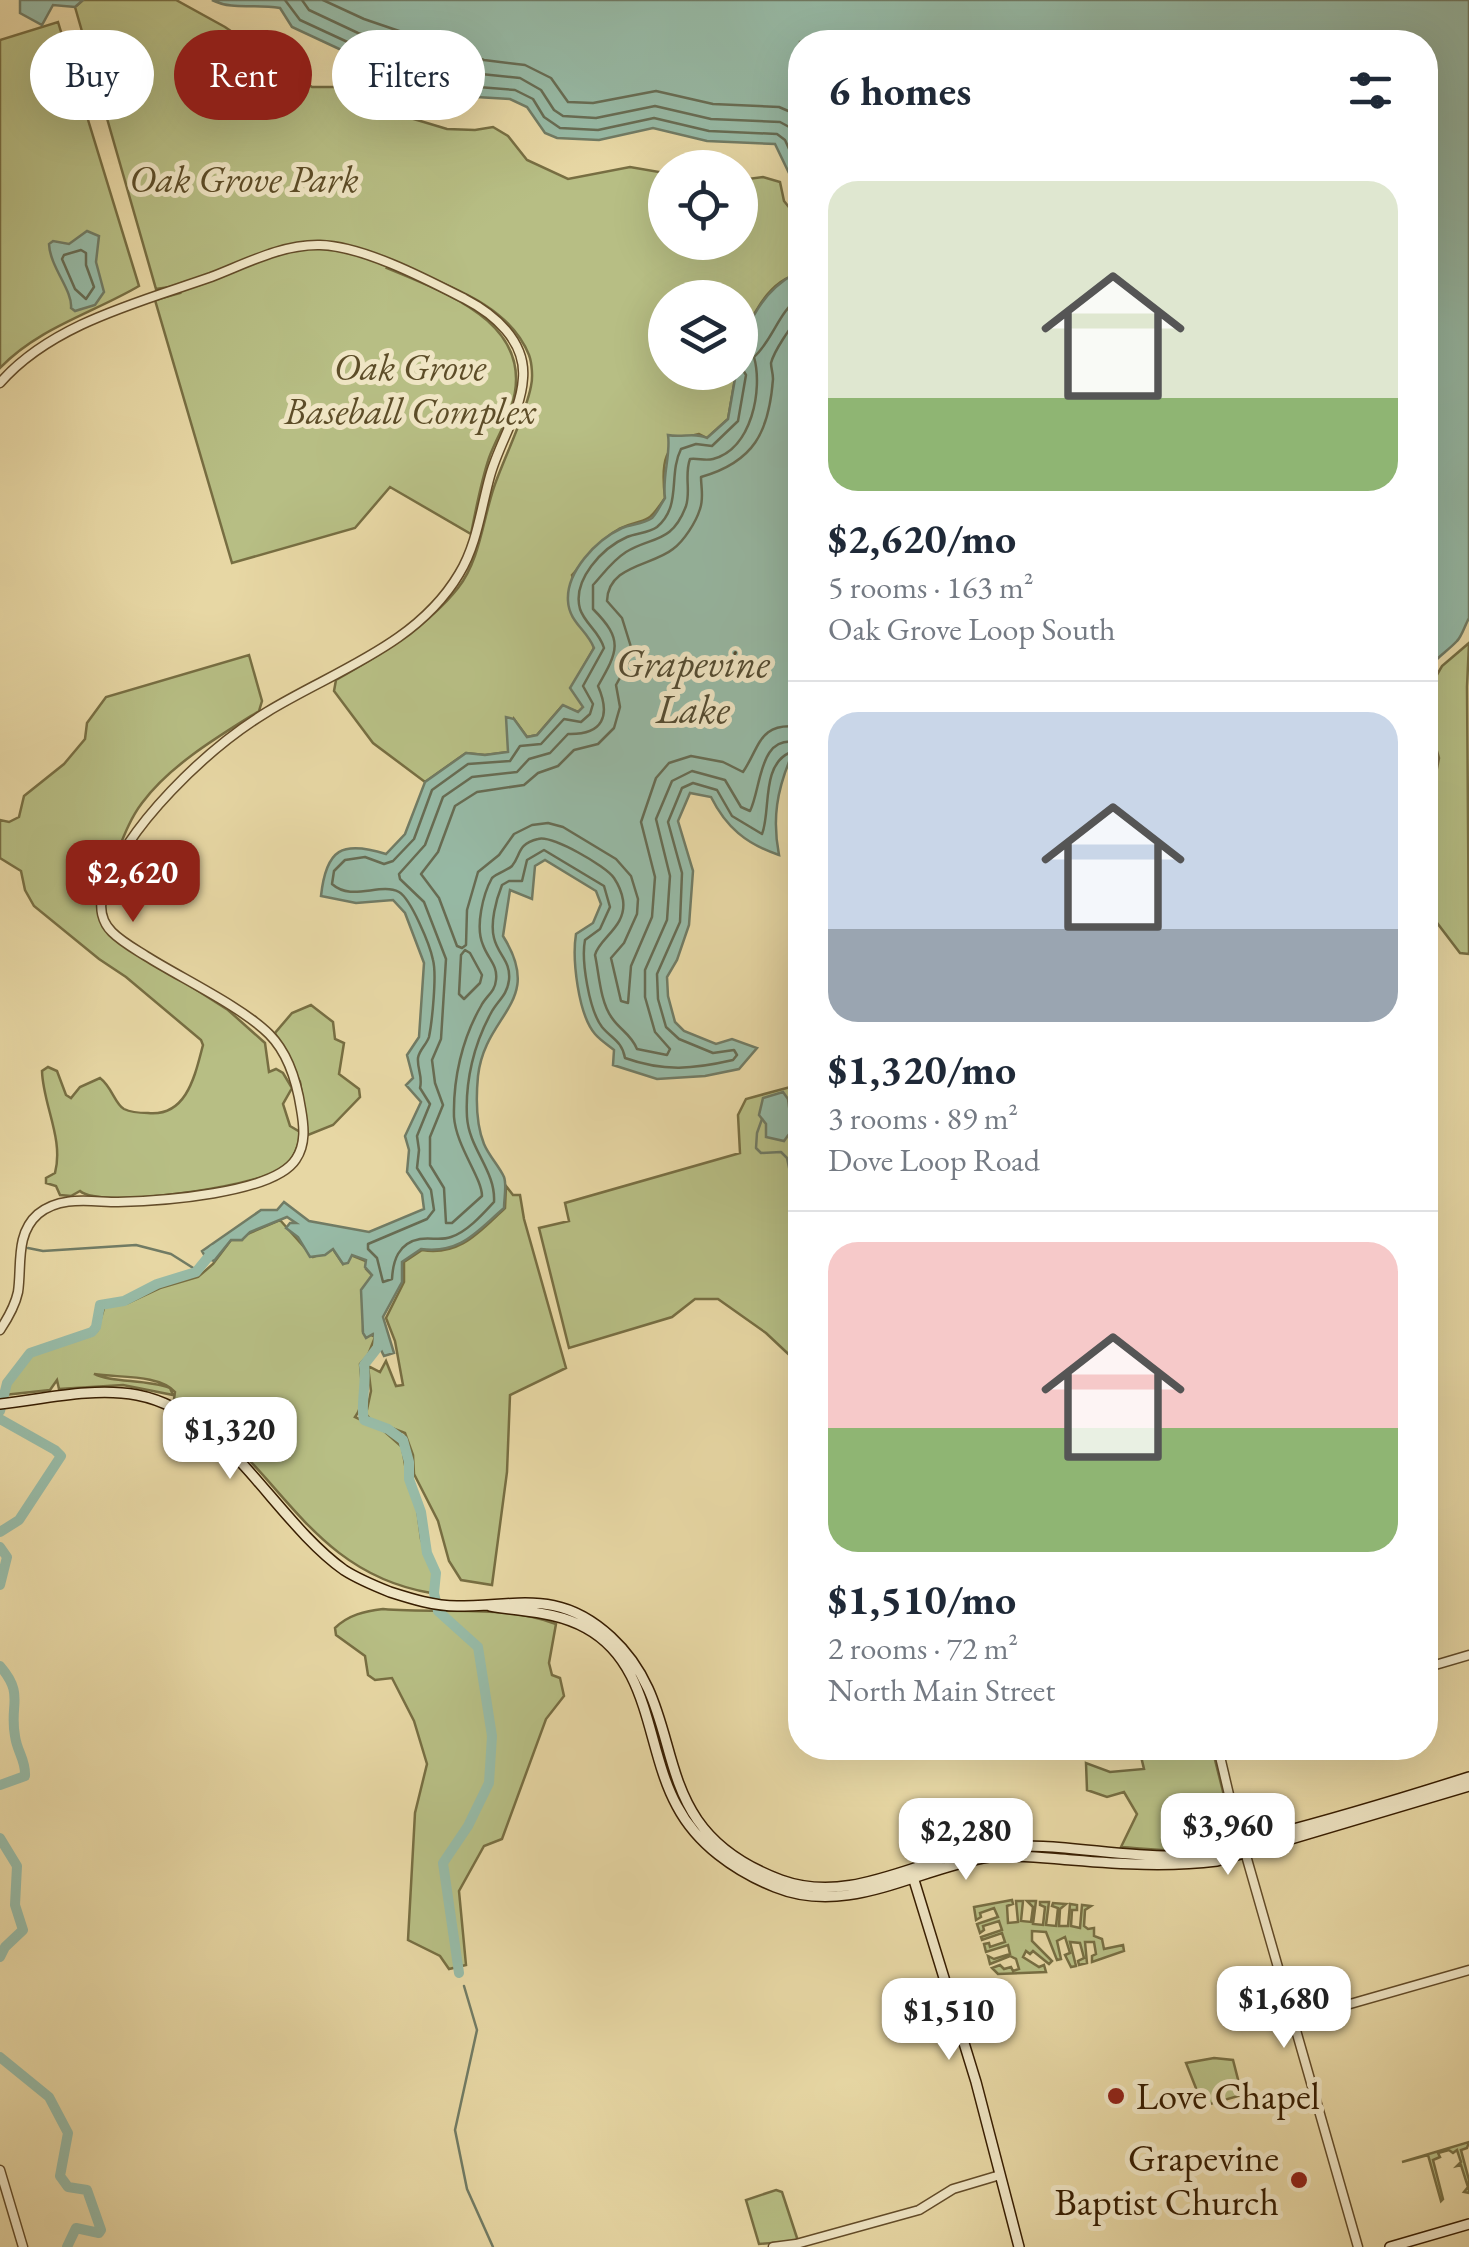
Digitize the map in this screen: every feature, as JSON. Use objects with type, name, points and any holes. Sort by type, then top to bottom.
[{"type":"main road","points":[[0,1404],[114,1392],[161,1402],[208,1431],[343,1569],[379,1588],[443,1605],[529,1601],[582,1616],[615,1640],[638,1670],[688,1808],[711,1836],[737,1856],[784,1880],[821,1888],[850,1886],[912,1874],[992,1848],[1178,1856],[1244,1848],[1469,1786]]},
{"type":"main road","points":[[1244,1848],[1469,1777]]},
{"type":"main road","points":[[912,1874],[976,2082],[1019,2247]]},
{"type":"main road","points":[[1390,2247],[1469,2224]]},
{"type":"street","points":[[0,383],[38,351],[136,300],[291,249],[321,245],[392,266],[486,310],[508,332],[524,373],[507,433],[491,471],[470,552],[456,579],[426,612],[384,648],[268,712],[172,789],[139,828],[103,895],[102,915],[118,937],[250,1019],[274,1039],[299,1096],[304,1137],[298,1156],[286,1171],[257,1184],[143,1200],[62,1203],[42,1212],[26,1232],[15,1302],[0,1330]]},
{"type":"street","points":[[1438,1664],[1469,1655]]},
{"type":"street","points":[[1221,1760],[1358,2247]]},
{"type":"street","points":[[1294,2020],[1469,1970]]},
{"type":"street","points":[[0,2170],[22,2247]]},
{"type":"street","points":[[772,2247],[919,2210],[953,2189],[1000,2176]]},
{"type":"green space","name":"Oak Grove Park","points":[[83,0],[176,0],[229,30],[174,30],[174,120],[312,120],[312,87],[332,87],[332,120],[417,120],[447,129],[493,127],[508,136],[527,160],[568,179],[630,167],[648,170],[648,260],[758,260],[758,178],[780,182],[788,206],[788,279],[778,284],[758,308],[758,280],[648,280],[648,390],[733,390],[728,419],[707,438],[699,434],[671,449],[664,465],[665,498],[658,508],[649,518],[612,533],[572,575],[594,648],[571,688],[584,707],[578,712],[562,706],[537,735],[527,737],[514,719],[508,752],[466,753],[425,782],[373,743],[334,691],[336,680],[417,627],[458,588],[476,552],[494,487],[528,397],[531,362],[519,337],[489,308],[432,278],[393,262],[387,268],[460,301],[482,316],[500,333],[512,354],[516,379],[511,408],[486,467],[471,534],[390,487],[355,528],[232,563],[155,300],[180,293],[176,286],[156,289],[107,120],[154,120],[154,30],[82,30],[75,7]]},
{"type":"green space","points":[[58,22],[60,30],[32,30]]},
{"type":"green space","points":[[30,31],[30,120],[88,120],[139,286],[31,342],[0,368],[0,40]]},
{"type":"green space","points":[[1469,643],[1469,954],[1460,953],[1438,924],[1438,673]]},
{"type":"green space","points":[[249,655],[262,701],[259,711],[181,764],[142,803],[107,878],[102,916],[109,934],[228,1010],[265,1043],[269,1072],[276,1069],[283,1073],[292,1088],[283,1104],[290,1126],[300,1132],[296,1149],[278,1171],[209,1189],[145,1197],[94,1196],[80,1191],[71,1196],[60,1195],[56,1186],[46,1183],[46,1178],[55,1173],[57,1148],[42,1071],[48,1067],[57,1071],[66,1095],[71,1098],[80,1087],[100,1078],[124,1109],[161,1112],[172,1108],[187,1092],[203,1045],[126,977],[34,906],[21,871],[0,858],[0,820],[9,822],[19,817],[24,796],[64,764],[85,739],[87,723],[106,697]]},
{"type":"green space","points":[[311,1005],[333,1022],[335,1039],[344,1043],[339,1074],[359,1089],[360,1097],[333,1125],[308,1135],[300,1082],[275,1033],[292,1013]]},
{"type":"green space","points":[[788,1088],[788,1354],[718,1299],[695,1299],[672,1317],[569,1348],[539,1228],[569,1221],[565,1203],[740,1153],[738,1115],[746,1099]]},
{"type":"green space","points":[[506,1186],[513,1195],[520,1195],[566,1368],[510,1395],[507,1472],[492,1585],[461,1580],[449,1561],[438,1521],[414,1474],[413,1455],[405,1433],[371,1420],[366,1414],[371,1391],[368,1366],[380,1372],[386,1361],[396,1386],[403,1385],[395,1341],[386,1318],[404,1282],[404,1262],[422,1250],[458,1246],[477,1233],[505,1208]]},
{"type":"green space","points":[[280,1220],[313,1257],[333,1249],[343,1264],[351,1255],[368,1262],[366,1269],[372,1275],[365,1297],[363,1331],[375,1337],[360,1364],[362,1399],[355,1417],[384,1431],[402,1447],[421,1539],[434,1572],[431,1593],[387,1581],[350,1561],[319,1536],[239,1449],[209,1422],[174,1399],[175,1392],[168,1386],[149,1379],[94,1374],[161,1385],[170,1388],[173,1395],[123,1385],[59,1389],[57,1380],[50,1390],[4,1395],[32,1355],[97,1331],[105,1305],[128,1303],[198,1277],[231,1240],[242,1240],[245,1235]]},
{"type":"green space","points":[[383,1609],[493,1612],[556,1624],[549,1663],[552,1675],[560,1678],[564,1696],[546,1719],[502,1839],[484,1846],[459,1891],[466,1965],[449,1969],[440,1956],[408,1940],[415,1813],[427,1764],[414,1721],[392,1678],[375,1680],[368,1675],[365,1656],[336,1635],[335,1628],[345,1620]]},
{"type":"green space","points":[[1142,1760],[1215,1760],[1234,1835],[1210,1847],[1195,1849],[1121,1847],[1137,1814],[1124,1792],[1107,1797],[1087,1790],[1086,1763],[1110,1772],[1144,1769]]},
{"type":"green space","points":[[1012,1900],[1013,1904],[1007,1906],[1008,1923],[1018,1922],[1016,1901],[1023,1901],[1021,1921],[1031,1922],[1033,1907],[1027,1901],[1036,1901],[1033,1924],[1043,1925],[1045,1907],[1040,1902],[1049,1902],[1046,1925],[1056,1926],[1058,1908],[1053,1903],[1066,1904],[1060,1909],[1059,1926],[1068,1926],[1070,1904],[1077,1905],[1077,1910],[1072,1910],[1071,1926],[1080,1928],[1082,1905],[1091,1906],[1085,1910],[1084,1926],[1094,1928],[1094,1936],[1102,1939],[1104,1949],[1123,1945],[1124,1951],[1092,1962],[1096,1954],[1094,1942],[1085,1942],[1087,1963],[1079,1965],[1078,1961],[1084,1958],[1080,1943],[1070,1942],[1076,1966],[1071,1967],[1065,1955],[1070,1953],[1065,1937],[1057,1941],[1061,1959],[1057,1960],[1046,1932],[1032,1931],[1032,1941],[1052,1961],[1049,1964],[1033,1951],[1026,1951],[1023,1957],[1039,1967],[1044,1965],[1046,1972],[998,1974],[992,1968],[1000,1965],[1013,1971],[1019,1969],[1016,1959],[1010,1956],[990,1964],[988,1956],[994,1959],[1010,1954],[1008,1945],[986,1952],[984,1944],[989,1943],[990,1947],[1005,1942],[1002,1933],[982,1940],[981,1937],[1002,1930],[999,1921],[983,1926],[980,1933],[977,1924],[998,1917],[994,1908],[980,1913],[976,1920],[974,1907]]},
{"type":"green space","points":[[1214,2058],[1233,2060],[1242,2095],[1203,2106],[1186,2063]]},
{"type":"green space","points":[[1469,2142],[1461,2150],[1469,2180],[1469,2193],[1464,2192],[1468,2187],[1461,2165],[1457,2166],[1461,2162],[1457,2150],[1438,2153],[1440,2157],[1433,2160],[1441,2201],[1428,2155],[1402,2162]]},
{"type":"green space","points":[[776,2190],[782,2192],[798,2241],[759,2244],[746,2200]]},
{"type":"water","points":[[20,0],[83,0],[75,7],[53,5],[42,25],[20,13]]},
{"type":"water","points":[[212,0],[1469,0],[1469,618],[1462,633],[1438,658],[1438,30],[788,30],[788,171],[775,144],[707,141],[653,128],[599,140],[557,138],[545,133],[527,107],[510,99],[485,98],[485,30],[332,30],[332,46],[312,36],[312,30],[292,27],[280,8]]},
{"type":"water","points":[[87,231],[99,236],[96,262],[104,292],[95,305],[75,311],[49,244],[69,244]]},
{"type":"water","name":"Grapevine Lake","points":[[788,278],[788,765],[777,805],[779,855],[738,833],[711,797],[690,793],[678,821],[693,871],[689,925],[667,977],[675,1022],[684,1031],[716,1044],[732,1039],[757,1048],[739,1069],[705,1076],[657,1079],[613,1065],[614,1050],[595,1034],[584,1013],[576,971],[576,934],[593,923],[601,904],[596,891],[545,860],[535,866],[532,899],[510,890],[503,936],[518,977],[509,1008],[491,1037],[478,1076],[479,1128],[504,1177],[504,1208],[457,1245],[421,1249],[402,1262],[402,1282],[383,1317],[394,1353],[384,1356],[373,1334],[366,1338],[363,1333],[361,1290],[372,1275],[365,1267],[366,1260],[352,1255],[343,1264],[333,1249],[325,1255],[310,1257],[298,1237],[286,1228],[296,1223],[287,1217],[250,1232],[242,1240],[231,1240],[214,1261],[202,1251],[261,1210],[277,1210],[284,1202],[309,1221],[369,1232],[424,1209],[422,1194],[407,1172],[409,1150],[405,1136],[421,1102],[406,1085],[413,1078],[407,1055],[419,1037],[424,963],[405,913],[393,900],[356,903],[321,896],[327,868],[332,858],[347,849],[386,854],[405,834],[425,782],[466,753],[508,752],[506,717],[514,719],[527,737],[537,735],[563,705],[578,712],[583,707],[570,688],[594,648],[569,608],[572,579],[584,558],[602,540],[656,514],[665,498],[668,435],[707,438],[728,419],[733,390],[758,390],[758,310]]},
{"type":"water","points":[[783,1092],[788,1099],[788,1136],[784,1141],[766,1137],[766,1124],[759,1115],[763,1098]]},
{"type":"waterway","points":[[762,1119],[756,1148],[761,1153],[781,1152],[788,1163]]},
{"type":"waterway","points":[[28,1248],[43,1251],[136,1245],[171,1254],[198,1271]]},
{"type":"waterway","points":[[0,1411],[7,1383],[30,1353],[92,1332],[100,1305],[124,1301],[157,1284],[196,1272],[214,1250]]},
{"type":"waterway","points":[[379,1335],[378,1347],[364,1365],[364,1420],[403,1440],[427,1553],[436,1573],[434,1593],[438,1611],[478,1647],[492,1736],[489,1783],[468,1826],[443,1863],[459,1973]]},
{"type":"waterway","points":[[0,1419],[61,1456],[19,1520],[0,1532]]},
{"type":"waterway","points":[[0,1547],[7,1557],[0,1585]]},
{"type":"waterway","points":[[0,1666],[14,1692],[15,1736],[25,1776],[0,1785]]},
{"type":"waterway","points":[[0,1838],[17,1866],[15,1905],[23,1930],[0,1957]]},
{"type":"waterway","points":[[464,1986],[477,2030],[455,2130],[467,2189],[493,2247]]},
{"type":"waterway","points":[[0,2057],[49,2097],[68,2133],[60,2176],[68,2187],[87,2190],[101,2230],[99,2233],[76,2228],[67,2247]]},
{"type":"place","name":"Love Chapel","points":[[1116,2096]]},
{"type":"place","name":"Grapevine Baptist Church","points":[[1299,2180]]},
{"type":"park label","name":"Oak Grove Baseball Complex","points":[[410,389]]}]
